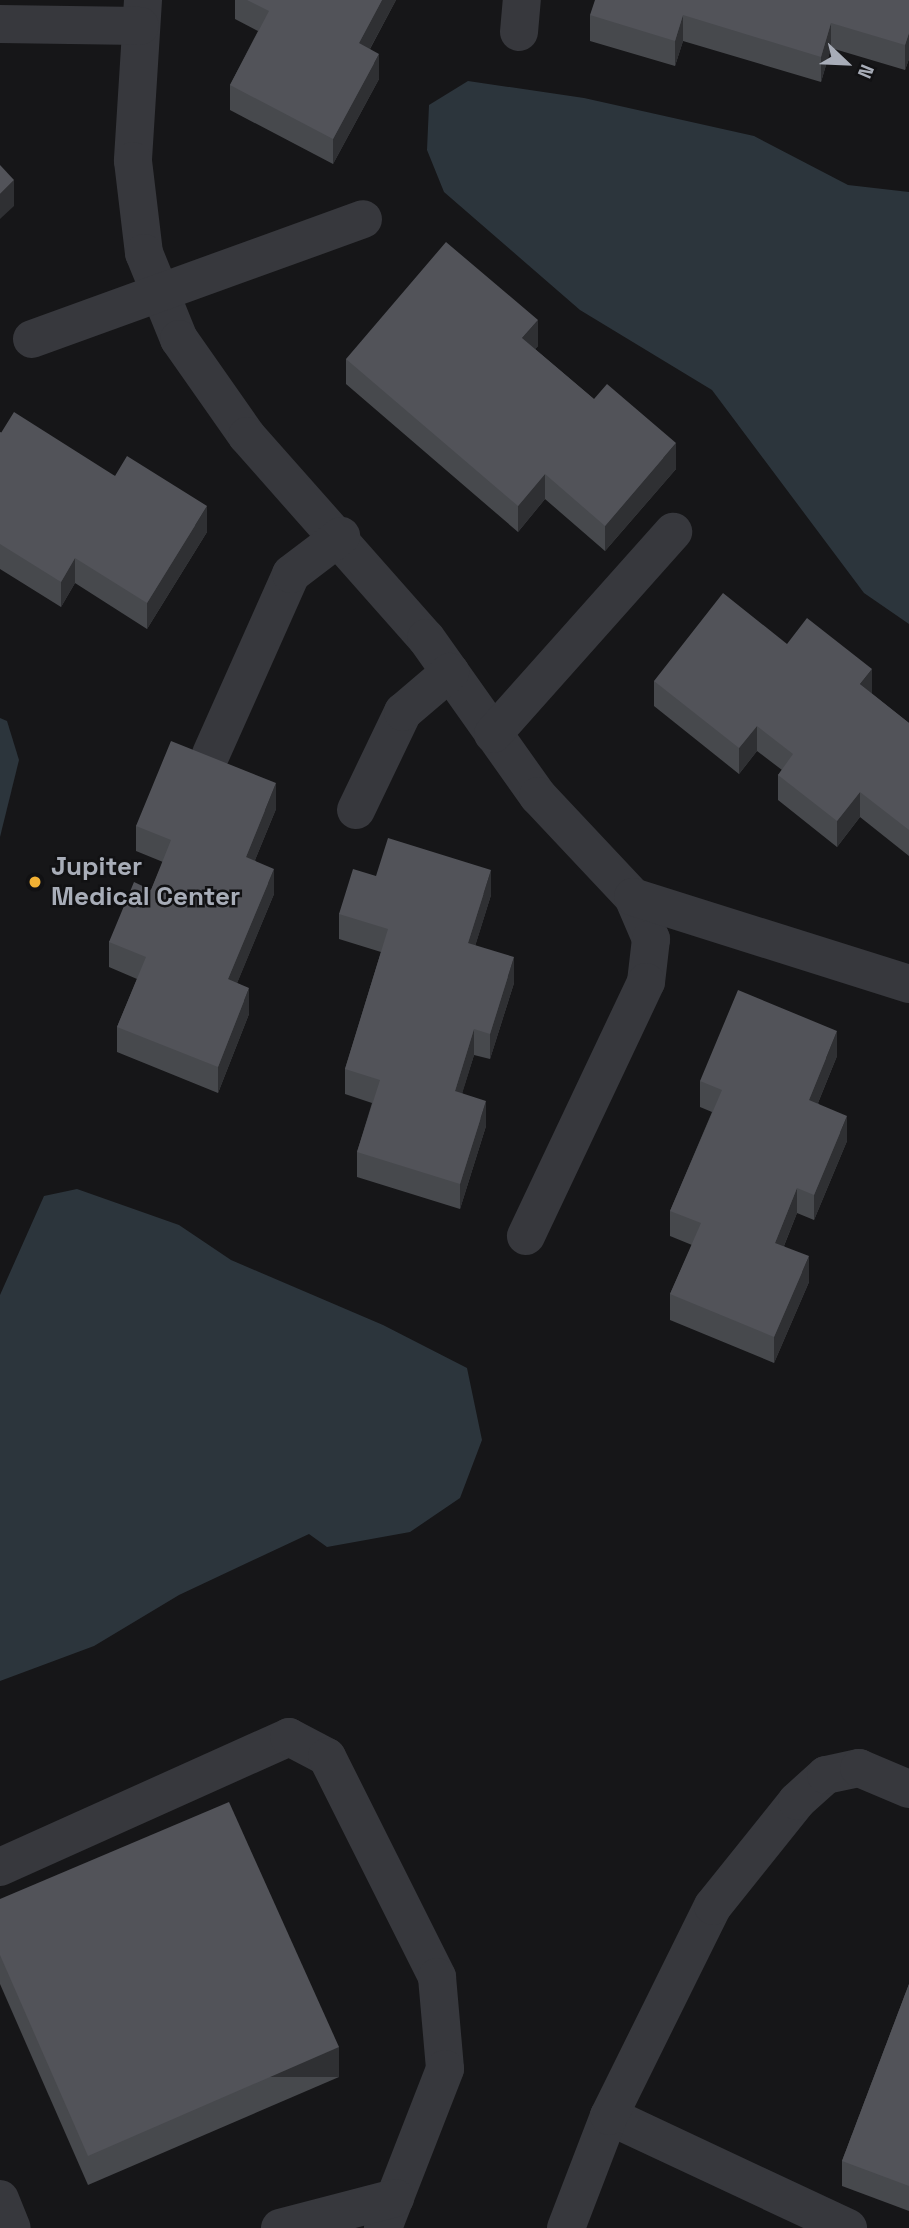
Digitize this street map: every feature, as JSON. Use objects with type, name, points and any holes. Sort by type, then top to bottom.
[{"type":"lane","points":[[0,24],[142,13],[133,160],[144,253],[179,339],[247,436],[341,536],[450,672],[538,796],[633,897],[651,939],[646,982],[526,1236]]},
{"type":"lane","points":[[32,339],[363,219]]},
{"type":"lane","points":[[494,734],[673,532]]},
{"type":"lane","points":[[211,754],[291,574],[341,536]]},
{"type":"lane","points":[[356,810],[402,712],[450,672]]},
{"type":"lane","points":[[633,897],[909,984]]},
{"type":"lane","points":[[0,1867],[289,1737],[327,1757],[437,1977],[445,2069],[389,2213],[280,2228]]},
{"type":"lane","points":[[566,2228],[609,2116],[713,1906],[797,1801],[826,1774],[859,1768],[909,1789]]},
{"type":"lane","points":[[609,2116],[848,2228]]},
{"type":"lane","points":[[0,2199],[12,2228]]},
{"type":"shaded area","points":[[468,81],[584,98],[754,136],[848,185],[909,192],[909,624],[864,593],[712,390],[580,310],[444,192],[427,150],[429,105]]},
{"type":"shaded area","points":[[0,718],[7,721],[19,760],[0,837]]},
{"type":"shaded area","points":[[77,1189],[179,1225],[231,1260],[383,1325],[467,1368],[482,1440],[460,1498],[410,1532],[327,1547],[309,1534],[179,1595],[94,1646],[0,1681],[0,1295],[44,1196]]},
{"type":"building","points":[[247,0],[382,0],[359,43],[379,54],[333,139],[230,85],[269,11]]},
{"type":"building","points":[[595,0],[909,0],[909,33],[905,45],[831,23],[821,57],[683,15],[675,41],[590,15]]},
{"type":"building","points":[[0,165],[14,180],[0,194]]},
{"type":"building","points":[[446,242],[538,320],[522,338],[594,399],[607,384],[676,443],[605,526],[545,474],[518,506],[346,359]]},
{"type":"building","points":[[14,412],[115,476],[127,456],[207,506],[147,603],[75,558],[61,582],[0,544],[0,432]]},
{"type":"building","points":[[723,593],[787,644],[807,618],[872,669],[860,684],[909,723],[909,830],[860,792],[837,821],[778,775],[793,754],[757,726],[739,748],[654,681]]},
{"type":"building","points":[[171,741],[276,783],[246,857],[274,869],[228,979],[249,988],[218,1067],[117,1027],[146,957],[109,942],[134,882],[151,890],[171,840],[136,826]]},
{"type":"building","points":[[388,838],[491,870],[468,943],[514,957],[490,1034],[474,1029],[455,1091],[486,1101],[460,1184],[357,1152],[380,1080],[345,1069],[388,929],[339,914],[353,869],[376,876]]},
{"type":"building","points":[[738,990],[837,1031],[809,1100],[847,1116],[814,1195],[797,1188],[775,1243],[809,1256],[774,1337],[670,1294],[701,1223],[670,1211],[722,1090],[700,1081]]},
{"type":"building","points":[[229,1802],[339,2047],[88,2156],[0,1955],[0,1899]]},
{"type":"building","points":[[909,1984],[909,2186],[842,2161]]},
{"type":"place","name":"Jupiter Medical Center","points":[[35,882]]}]
